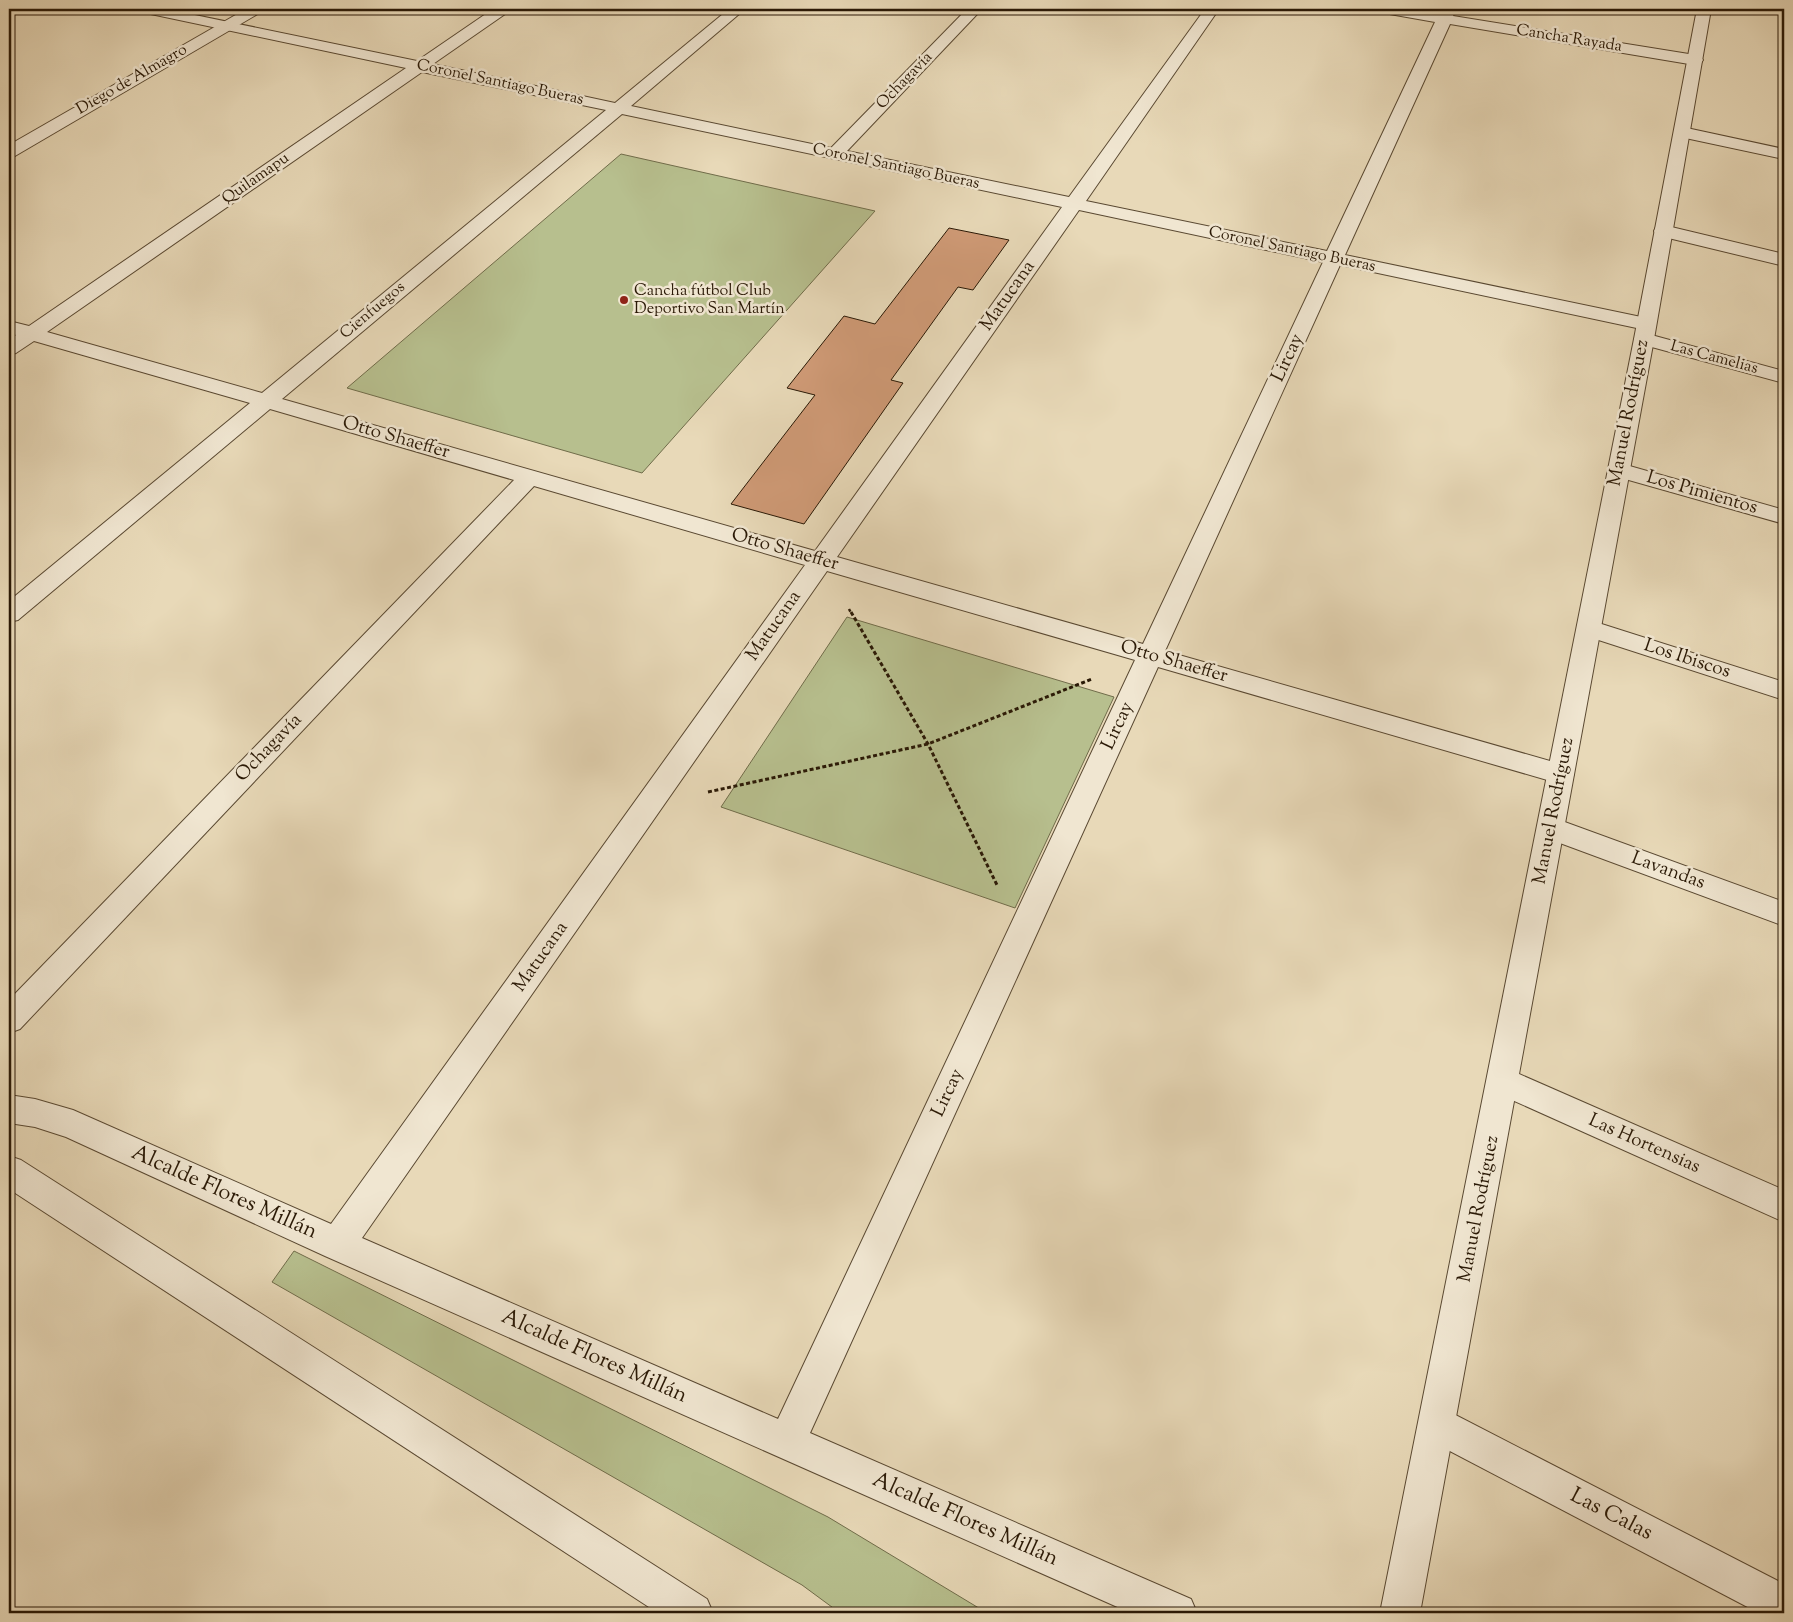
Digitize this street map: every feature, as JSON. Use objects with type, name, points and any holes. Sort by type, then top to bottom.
[{"type":"street","name":"Coronel Santiago Bueras","points":[[146,9],[1334,259],[1645,332]]},
{"type":"street","name":"Diego de Almagro","points":[[9,152],[256,9]]},
{"type":"street","name":"Quilamapu","points":[[9,349],[503,9]]},
{"type":"street","name":"Cienfuegos","points":[[9,614],[738,9]]},
{"type":"street","name":"Ochagavía","points":[[835,154],[975,9]]},
{"type":"street","name":"Matucana","points":[[337,1244],[1212,9]]},
{"type":"street","name":"Cancha Rayada","points":[[1384,9],[1447,14],[1695,60]]},
{"type":"street","name":"Manuel Rodríguez","points":[[1400,1613],[1438,1425],[1619,470],[1704,9]]},
{"type":"street","name":"Lircay","points":[[787,1442],[1447,14]]},
{"type":"street","points":[[1682,132],[1784,154]]},
{"type":"street","points":[[1663,231],[1784,260]]},
{"type":"street","name":"Otto Shaeffer","points":[[9,327],[1561,774]]},
{"type":"street","name":"Las Camelias","points":[[1645,332],[1784,378]]},
{"type":"street","name":"Los Pimientos","points":[[1619,470],[1784,517]]},
{"type":"street","name":"Ochagavía","points":[[9,1020],[530,477]]},
{"type":"street","name":"Los Ibiscos","points":[[1589,628],[1784,691]]},
{"type":"street","name":"Lavandas","points":[[1551,828],[1784,914]]},
{"type":"street","name":"Las Hortensias","points":[[1503,1081],[1784,1206]]},
{"type":"street","name":"Alcalde Flores Millán","points":[[9,1109],[35,1113],[73,1125],[337,1244],[1177,1613]]},
{"type":"street","points":[[9,1171],[693,1613]]},
{"type":"street","name":"Las Calas","points":[[1438,1425],[1784,1605]]},
{"type":"path","points":[[821,560],[928,744],[1022,935]]},
{"type":"path","points":[[648,805],[928,744],[1151,656]]},
{"type":"green space","name":"Cancha fútbol Club Deportivo San Martín","points":[[621,154],[875,211],[642,473],[347,388]]},
{"type":"green space","points":[[847,617],[1114,697],[1015,908],[721,807]]},
{"type":"green space","points":[[294,1251],[828,1517],[987,1613],[840,1613],[802,1585],[272,1282]]},
{"type":"building","points":[[949,228],[1009,240],[973,290],[958,287],[891,380],[903,383],[804,524],[731,504],[815,395],[787,388],[844,316],[875,324]]},
{"type":"place","name":"Cancha fútbol Club Deportivo San Martín","points":[[624,300]]}]
